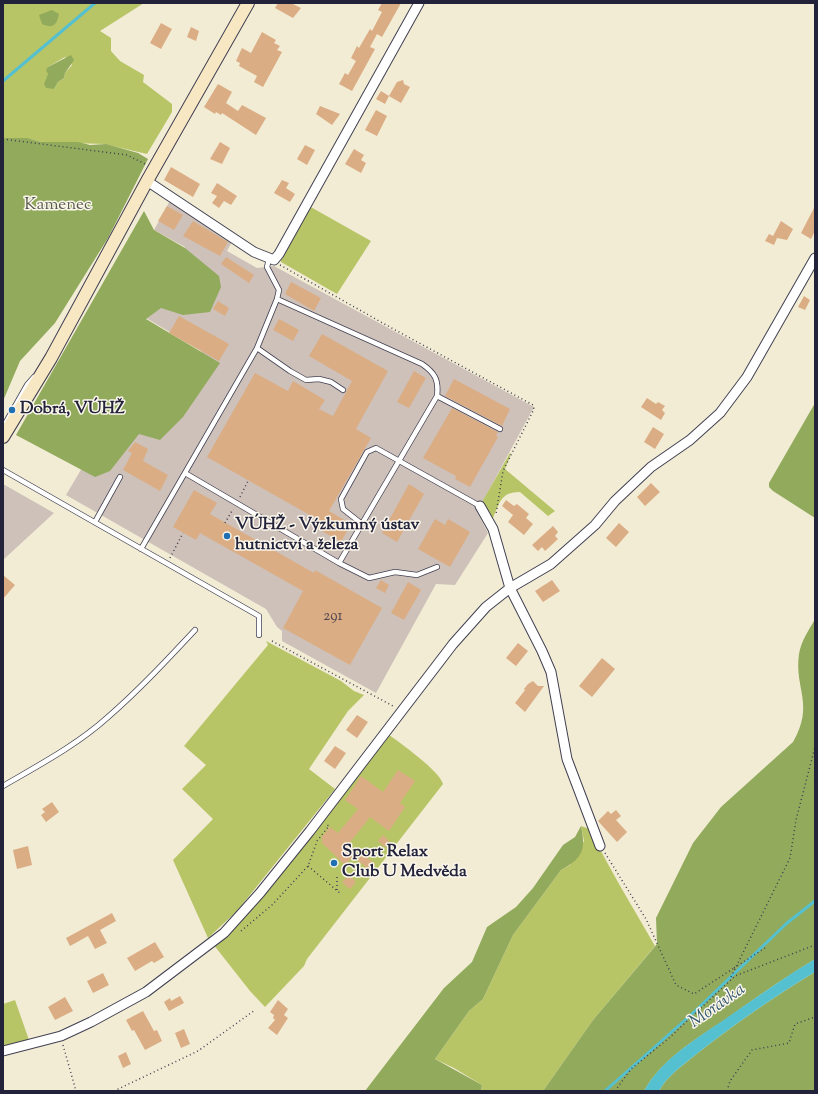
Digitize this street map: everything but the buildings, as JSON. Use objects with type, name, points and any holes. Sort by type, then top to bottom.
[{"type":"main road","points":[[3,437],[51,358],[154,168],[248,3]]},
{"type":"street","points":[[147,181],[254,252],[274,260],[279,254],[419,3]]},
{"type":"street","points":[[3,1051],[61,1036],[146,992],[224,933],[260,894],[401,710],[458,638],[486,607],[510,588],[551,564],[595,525],[615,501],[651,467],[690,440],[720,413],[747,377],[815,258]]},
{"type":"street","points":[[480,506],[493,529],[510,588],[551,672],[567,759],[600,846]]},
{"type":"lane","points":[[141,549],[257,348],[277,299],[279,290],[267,267],[269,259]]},
{"type":"lane","points":[[277,299],[422,364],[434,372],[439,384],[437,396],[339,563]]},
{"type":"lane","points":[[257,348],[290,371],[306,380],[319,379],[331,382],[343,390]]},
{"type":"lane","points":[[3,428],[27,385],[51,358]]},
{"type":"lane","points":[[437,396],[500,430]]},
{"type":"lane","points":[[362,524],[343,509],[341,499],[367,452],[376,448],[480,506]]},
{"type":"lane","points":[[3,470],[259,616],[259,634]]},
{"type":"lane","points":[[185,473],[339,563],[369,578],[396,572],[417,574],[438,567]]},
{"type":"lane","points":[[95,522],[120,477]]},
{"type":"lane","points":[[3,786],[58,754],[108,718],[138,690],[195,630]]},
{"type":"path","points":[[3,139],[127,155],[154,168]]},
{"type":"path","points":[[167,563],[183,534]]},
{"type":"path","points":[[272,641],[401,710]]},
{"type":"path","points":[[731,977],[790,858],[796,820],[815,747]]},
{"type":"path","points":[[241,931],[272,905],[308,866],[318,841],[329,826],[319,818]]},
{"type":"path","points":[[600,846],[646,920],[676,985],[694,994],[766,948]]},
{"type":"path","points":[[308,866],[341,894]]},
{"type":"path","points":[[337,877],[337,891]]},
{"type":"path","points":[[615,1091],[631,1069],[669,1038],[735,976],[815,945]]},
{"type":"path","points":[[114,1091],[198,1051],[255,1010]]},
{"type":"path","points":[[727,1091],[730,1080],[752,1050],[789,1043],[795,1024],[815,1017]]},
{"type":"path","points":[[61,1036],[76,1091]]},
{"type":"shaded area","points":[[172,197],[234,238],[227,251],[257,268],[274,266],[534,407],[477,512],[488,533],[455,585],[436,584],[376,693],[282,641],[282,631],[277,627],[266,609],[66,495],[127,392],[202,351],[146,318],[185,247],[154,230]]},
{"type":"shaded area","points":[[3,484],[54,513],[3,560]]},
{"type":"green space","points":[[3,3],[144,3],[100,31],[111,38],[111,51],[120,61],[144,75],[143,82],[172,104],[172,112],[147,154],[104,144],[41,142],[30,139],[3,138]],"holes":[[[65,57],[72,65],[65,73],[64,78],[58,82],[54,89],[48,74],[48,67]]]},
{"type":"green space","points":[[52,10],[59,14],[56,23],[52,26],[42,24],[39,15]]},
{"type":"green space","points":[[71,55],[74,60],[65,73],[64,78],[58,82],[54,89],[46,88],[44,84],[48,74],[46,70],[48,67]]},
{"type":"green space","name":"Kamenec","points":[[3,138],[27,138],[41,142],[78,142],[90,145],[106,144],[138,153],[148,159],[108,238],[55,323],[20,361],[3,401]]},
{"type":"green space","points":[[309,206],[371,241],[337,294],[281,262],[281,255]]},
{"type":"green space","points":[[144,211],[154,230],[185,248],[219,276],[221,287],[210,312],[183,315],[161,308],[146,319],[220,363],[183,417],[160,440],[139,434],[110,471],[95,477],[16,435]]},
{"type":"green space","points":[[815,403],[815,518],[773,491],[769,487],[769,483]]},
{"type":"green space","points":[[510,453],[511,454],[505,469],[555,511],[548,516],[520,492],[504,496],[492,520],[482,502]]},
{"type":"green space","points":[[815,619],[815,959],[792,973],[680,1050],[660,1069],[644,1091],[543,1091],[593,1020],[657,944],[656,918],[693,843],[721,807],[793,742],[803,717],[798,666],[799,654],[803,640]]},
{"type":"green space","points":[[266,641],[341,681],[354,691],[364,695],[348,711],[309,769],[335,789],[237,911],[208,938],[173,860],[213,819],[182,789],[206,765],[184,746],[268,645]]},
{"type":"green space","name":"Sport Relax Club U Medvěda","points":[[388,734],[410,750],[435,772],[443,784],[307,959],[304,966],[265,1007],[250,991],[213,944]]},
{"type":"green space","points":[[581,826],[590,829],[613,873],[655,946],[593,1020],[543,1091],[481,1091],[482,1085],[454,1068],[435,1059],[469,1011],[483,999],[513,935],[561,870],[570,865],[584,841]]},
{"type":"green space","points":[[581,826],[583,847],[578,857],[561,870],[513,935],[483,999],[469,1011],[435,1059],[482,1085],[481,1091],[365,1091],[444,988],[472,962],[487,927],[516,907],[533,888],[563,845],[575,837]]},
{"type":"green space","points":[[815,972],[815,1091],[659,1091],[675,1072],[708,1045],[768,1002]]},
{"type":"green space","points":[[15,1000],[29,1040],[3,1047],[3,1004]]},
{"type":"water","points":[[815,959],[815,972],[768,1002],[708,1045],[675,1072],[659,1091],[644,1091],[660,1068],[693,1041],[771,987]]},
{"type":"waterway","points":[[3,81],[95,3]]},
{"type":"waterway","name":"Morávka","points":[[605,1091],[692,1014],[787,923],[815,901]]},
{"type":"place","name":"Dobrá, VÚHŽ","points":[[12,410]]},
{"type":"place","name":"VÚHŽ - Výzkumný ústav hutnictví a železa","points":[[227,536]]},
{"type":"place","name":"Sport Relax Club U Medvěda","points":[[334,863]]}]
